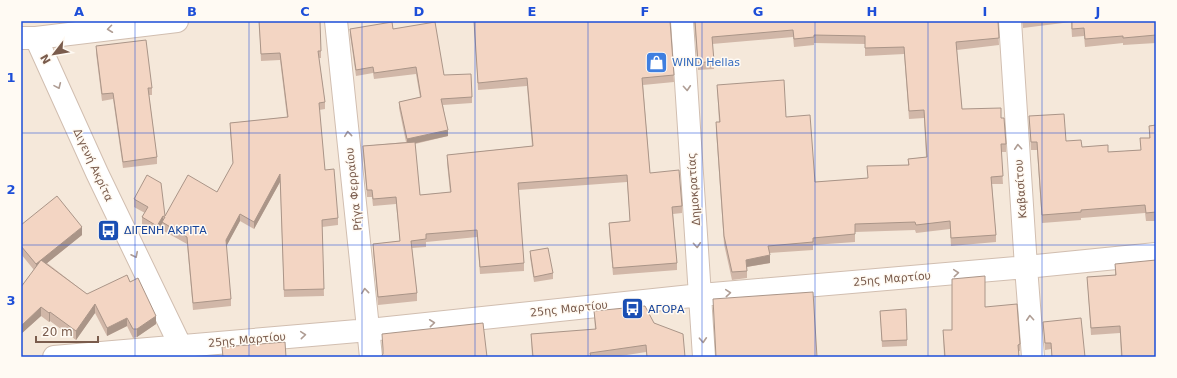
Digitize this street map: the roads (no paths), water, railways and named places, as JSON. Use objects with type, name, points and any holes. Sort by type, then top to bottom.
[{"type":"street","points":[[28,38],[177,21]]},
{"type":"street","name":"Ρήγα Φερραίου","points":[[336,21],[371,357]]},
{"type":"street","name":"Δημοκρατίας","points":[[682,21],[704,357]]},
{"type":"street","name":"Καβασίτου","points":[[1010,21],[1033,357]]},
{"type":"street","name":"Διγενή Ακρίτα","points":[[28,38],[97,173],[182,351]]},
{"type":"street","name":"25ης Μαρτίου","points":[[59,357],[182,351],[701,295],[1026,267],[1156,260]]},
{"type":"place","name":"WIND Hellas","points":[[656,62]]},
{"type":"place","name":"ΔΙΓΕΝΗ ΑΚΡΙΤΑ","points":[[108,230]]},
{"type":"place","name":"ΑΓΟΡΑ","points":[[633,309]]}]
